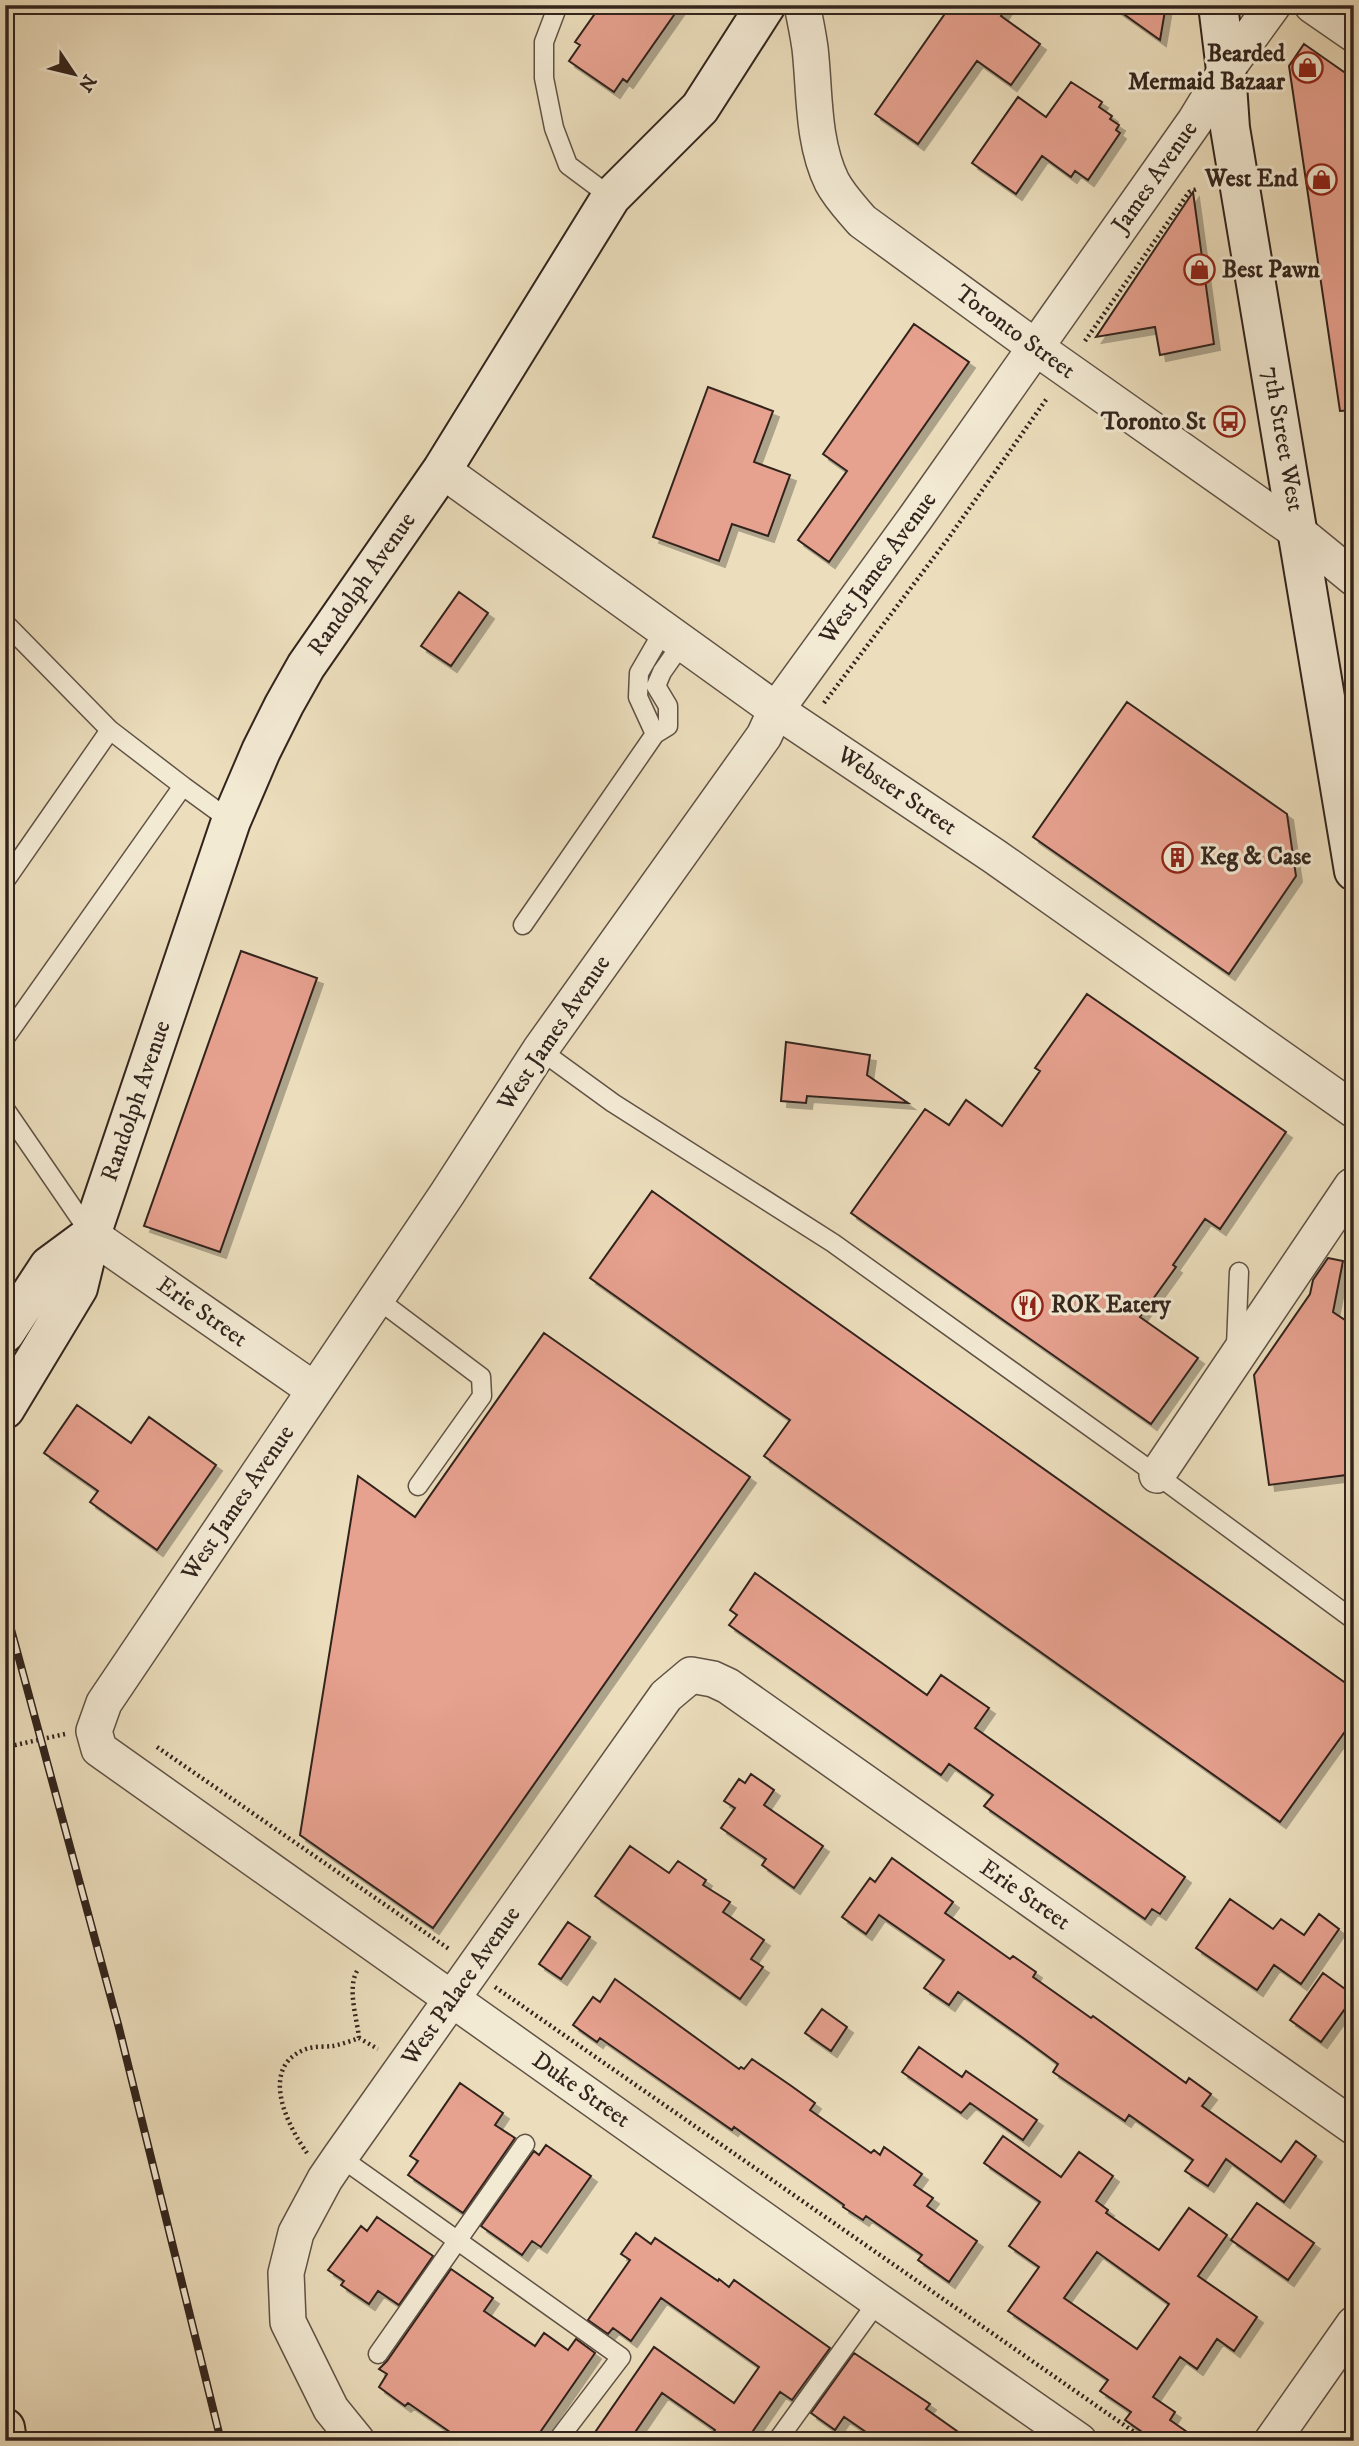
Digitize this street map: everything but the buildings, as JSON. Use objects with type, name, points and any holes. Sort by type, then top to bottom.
[{"type":"highway","points":[[5,2428],[7,2441]]},
{"type":"street","name":"Randolph Avenue","points":[[5,1409],[78,1288],[90,1235],[231,821],[261,751],[306,666],[442,470],[611,197],[700,108],[766,5]]},
{"type":"street","name":"Toronto Street","points":[[802,5],[810,45],[818,136],[823,159],[844,200],[862,220],[1035,347],[1299,533],[1354,578]]},
{"type":"street","name":"7th Street West","points":[[1218,5],[1230,128],[1354,871]]},
{"type":"street","name":"James Avenue","points":[[1035,347],[1195,121],[1226,70],[1273,5]]},
{"type":"street","points":[[1312,5],[1354,34]]},
{"type":"street","name":"West James Avenue","points":[[94,1731],[104,1703],[540,1050],[764,736],[776,710],[1035,347]]},
{"type":"street","name":"Webster Street","points":[[442,470],[776,710],[994,856],[1354,1110]]},
{"type":"street","points":[[1153,1472],[1352,1186]]},
{"type":"street","points":[[5,1333],[49,1266],[90,1235]]},
{"type":"street","name":"Erie Street","points":[[90,1235],[313,1389]]},
{"type":"street","name":"Erie Street","points":[[691,1675],[713,1679],[728,1686],[1354,2127]]},
{"type":"street","name":"West Palace Avenue","points":[[357,2441],[331,2409],[288,2322],[286,2273],[296,2233],[332,2168],[452,1998],[666,1696],[691,1675]]},
{"type":"street","name":"Duke Street","points":[[94,1731],[99,1749],[1079,2441]]},
{"type":"street","points":[[1272,2441],[1354,2324]]},
{"type":"lane","points":[[558,5],[544,42],[544,78],[554,128],[568,165],[611,197]]},
{"type":"lane","points":[[5,624],[110,730],[231,821]]},
{"type":"lane","points":[[523,925],[655,734],[668,726],[668,706],[656,686],[674,635]]},
{"type":"lane","points":[[5,881],[110,730]]},
{"type":"lane","points":[[5,1038],[183,786]]},
{"type":"lane","points":[[540,1050],[613,1103],[833,1243],[1354,1620]]},
{"type":"lane","points":[[5,1109],[90,1235]]},
{"type":"lane","points":[[1153,1472],[1237,1345],[1238,1272]]},
{"type":"lane","points":[[376,1298],[481,1377],[482,1395],[418,1486]]},
{"type":"lane","points":[[378,2354],[525,2144]]},
{"type":"lane","points":[[332,2168],[457,2240],[621,2357],[557,2441]]},
{"type":"lane","points":[[777,2441],[878,2301]]},
{"type":"path","points":[[1085,341],[1189,192],[1197,189]]},
{"type":"path","points":[[827,711],[824,703],[947,540],[1048,397]]},
{"type":"path","points":[[5,1742],[11,1746],[57,1735],[94,1731]]},
{"type":"path","points":[[146,1740],[454,1955]]},
{"type":"path","points":[[359,2038],[353,1997],[354,1977],[374,1942]]},
{"type":"path","points":[[492,1984],[1147,2441]]},
{"type":"path","points":[[332,2168],[299,2143],[283,2111],[279,2084],[287,2062],[305,2049],[337,2045],[359,2038],[405,2065]]},
{"type":"railway","points":[[5,1607],[118,2024],[221,2441]]},
{"type":"place","name":"Bearded Mermaid Bazaar","points":[[1308,68]]},
{"type":"place","name":"West End","points":[[1321,179]]},
{"type":"place","name":"Best Pawn","points":[[1199,270]]},
{"type":"place","name":"Toronto St","points":[[1229,422]]},
{"type":"place","name":"Keg & Case","points":[[1177,857]]},
{"type":"place","name":"ROK Eatery","points":[[1028,1305]]}]
